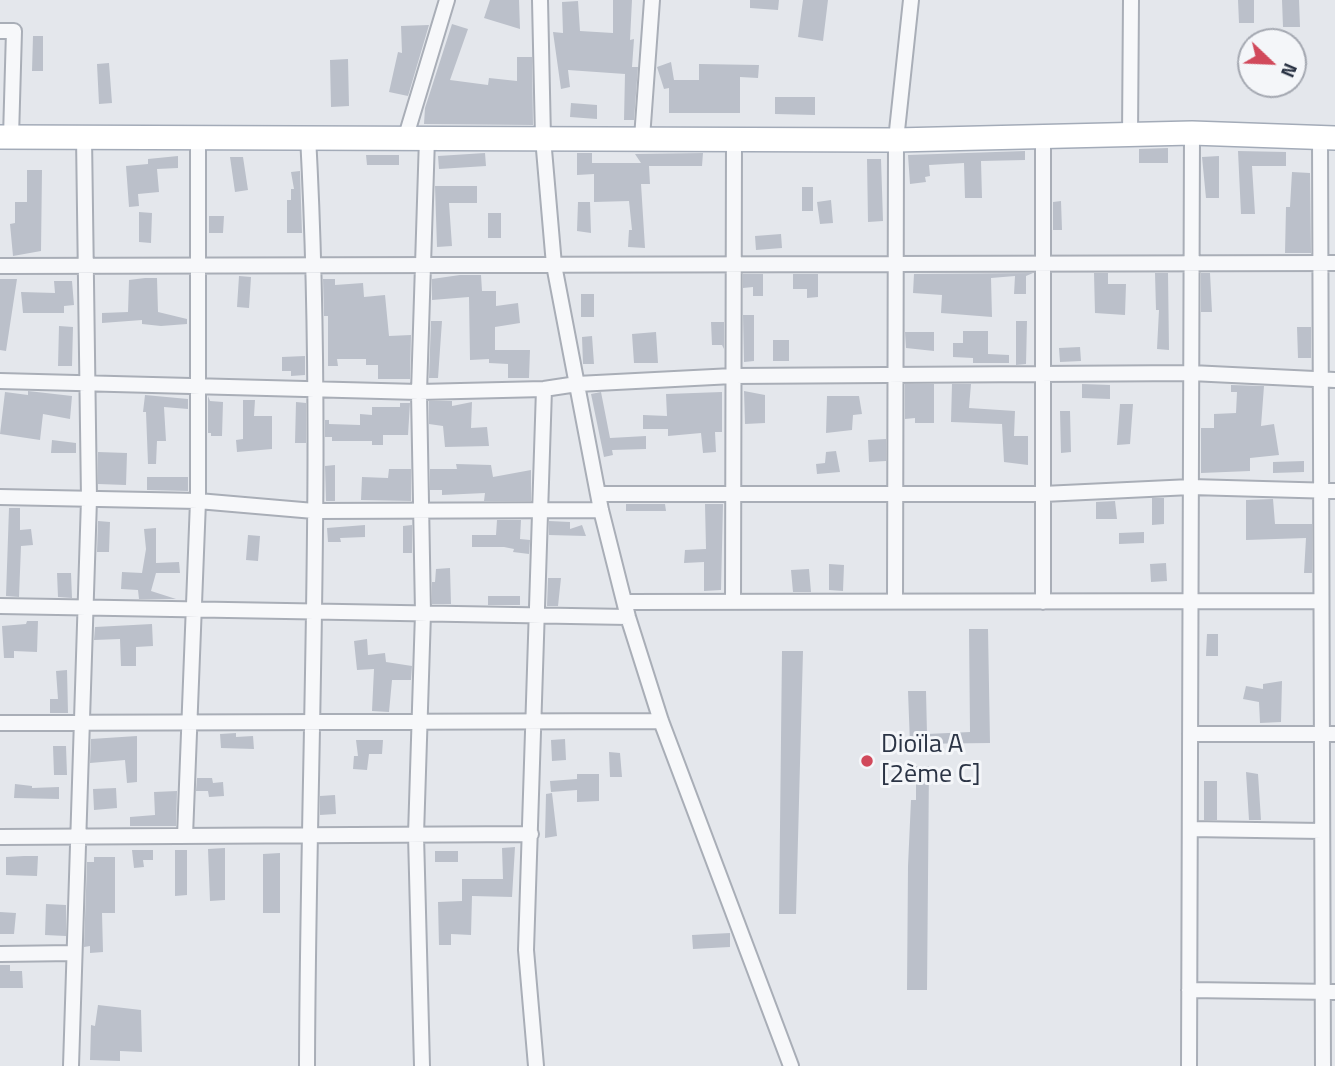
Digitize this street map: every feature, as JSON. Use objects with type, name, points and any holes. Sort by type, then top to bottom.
[{"type":"main road","points":[[5,137],[896,140],[1192,133],[1327,138]]},
{"type":"street","points":[[422,1066],[416,835],[424,613],[424,513],[419,392],[425,263],[417,137],[447,0]]},
{"type":"street","points":[[540,0],[543,138],[554,265],[601,510],[626,610],[661,721],[791,1066]]},
{"type":"street","points":[[642,138],[652,0]]},
{"type":"street","points":[[895,601],[896,140],[911,0]]},
{"type":"street","points":[[1130,135],[1131,0]]},
{"type":"street","points":[[0,31],[14,31],[5,137]]},
{"type":"street","points":[[1189,1066],[1192,133]]},
{"type":"street","points":[[307,1066],[315,391],[315,266],[308,136]]},
{"type":"street","points":[[71,1066],[89,499],[84,137]]},
{"type":"street","points":[[185,836],[198,501],[198,137]]},
{"type":"street","points":[[1042,602],[1043,137]]},
{"type":"street","points":[[1323,1066],[1329,992],[1329,855],[1322,831],[1328,734],[1328,618],[1321,601],[1328,490],[1328,380],[1320,263],[1327,138]]},
{"type":"street","points":[[733,602],[734,139]]},
{"type":"street","points":[[0,266],[1335,263]]},
{"type":"street","points":[[0,381],[419,392],[544,389],[577,384],[733,376],[1191,373],[1328,380]]},
{"type":"street","points":[[536,1066],[526,950],[544,389]]},
{"type":"street","points":[[598,494],[1043,494],[1191,487],[1328,490]]},
{"type":"street","points":[[0,497],[198,501],[314,511],[424,513],[601,510]]},
{"type":"street","points":[[0,606],[538,616],[733,602],[1191,599],[1321,601]]},
{"type":"street","points":[[0,723],[661,721]]},
{"type":"street","points":[[1190,734],[1328,734]]},
{"type":"street","points":[[1190,830],[1322,831]]},
{"type":"street","points":[[0,837],[531,834]]},
{"type":"street","points":[[0,954],[74,953]]},
{"type":"street","points":[[1189,990],[1329,992]]},
{"type":"building","points":[[490,0],[519,0],[520,29],[484,18]]},
{"type":"building","points":[[613,0],[632,0],[632,67],[638,67],[634,120],[624,120],[625,74],[568,70],[570,87],[561,89],[553,32],[563,33],[562,2],[578,1],[580,31],[613,33]]},
{"type":"building","points":[[750,0],[779,0],[778,10],[750,8]]},
{"type":"building","points":[[803,0],[828,0],[823,41],[798,37]]},
{"type":"building","points":[[1238,0],[1254,0],[1254,23],[1239,23]]},
{"type":"building","points":[[1282,0],[1299,0],[1300,27],[1283,27]]},
{"type":"building","points":[[452,24],[468,29],[450,80],[488,85],[489,78],[517,81],[517,57],[532,57],[533,125],[424,124],[425,108]]},
{"type":"building","points":[[429,25],[408,96],[389,92],[398,52],[402,53],[401,26]]},
{"type":"building","points":[[33,36],[43,36],[43,71],[32,71]]},
{"type":"building","points":[[348,59],[349,106],[331,107],[330,60]]},
{"type":"building","points":[[671,62],[674,80],[699,80],[699,64],[759,65],[758,78],[740,77],[740,113],[669,113],[669,88],[664,89],[657,67]]},
{"type":"building","points":[[109,63],[112,103],[99,104],[97,64]]},
{"type":"building","points":[[775,97],[815,97],[815,115],[775,114]]},
{"type":"building","points":[[571,103],[597,105],[597,119],[570,117]]},
{"type":"building","points":[[1168,148],[1168,163],[1139,163],[1139,149]]},
{"type":"building","points":[[1025,151],[1025,160],[981,161],[982,198],[965,198],[964,163],[929,165],[930,176],[925,177],[926,182],[910,184],[908,155]]},
{"type":"building","points":[[1238,151],[1286,152],[1286,166],[1252,166],[1255,214],[1241,214]]},
{"type":"building","points":[[485,153],[486,166],[439,169],[438,156]]},
{"type":"building","points":[[577,153],[592,153],[592,163],[641,163],[635,154],[703,153],[702,166],[649,166],[650,184],[641,184],[645,248],[628,247],[629,230],[632,230],[629,201],[594,202],[594,174],[577,175]]},
{"type":"building","points":[[366,155],[399,155],[399,165],[367,165]]},
{"type":"building","points":[[178,156],[178,168],[157,169],[159,192],[138,194],[139,206],[129,207],[126,166],[148,164],[148,159]]},
{"type":"building","points":[[1219,156],[1219,198],[1206,198],[1202,157]]},
{"type":"building","points":[[230,157],[243,157],[248,190],[235,192]]},
{"type":"building","points":[[867,159],[881,159],[883,221],[868,222]]},
{"type":"building","points":[[27,170],[42,170],[41,251],[13,256],[10,224],[15,223],[15,202],[27,202]]},
{"type":"building","points":[[300,171],[302,233],[287,233],[287,200],[291,200],[291,189],[294,189],[291,172]]},
{"type":"building","points":[[1292,172],[1310,173],[1311,253],[1285,253],[1286,207],[1290,207]]},
{"type":"building","points":[[435,186],[477,186],[477,203],[449,203],[452,246],[437,247]]},
{"type":"building","points":[[802,187],[813,187],[813,211],[802,211]]},
{"type":"building","points":[[831,200],[833,223],[820,224],[817,202]]},
{"type":"building","points":[[1061,201],[1062,230],[1053,230],[1053,202]]},
{"type":"building","points":[[578,202],[590,202],[591,233],[577,231]]},
{"type":"building","points":[[139,212],[152,213],[151,243],[139,242]]},
{"type":"building","points":[[488,213],[501,213],[501,238],[488,238]]},
{"type":"building","points":[[209,216],[224,216],[223,233],[209,233]]},
{"type":"building","points":[[781,234],[782,248],[756,250],[755,236]]},
{"type":"building","points":[[1033,273],[1026,276],[1026,294],[1014,294],[1015,276],[991,278],[992,317],[941,313],[942,295],[913,293],[914,274]]},
{"type":"building","points":[[1094,273],[1108,273],[1108,284],[1126,284],[1125,315],[1095,313]]},
{"type":"building","points":[[1155,273],[1168,273],[1169,350],[1157,349],[1159,310],[1156,310]]},
{"type":"building","points":[[1201,273],[1210,273],[1212,312],[1201,312]]},
{"type":"building","points":[[743,274],[763,274],[763,296],[753,296],[753,287],[743,288]]},
{"type":"building","points":[[793,274],[818,274],[818,297],[807,298],[807,289],[793,289]]},
{"type":"building","points":[[481,275],[482,291],[496,291],[496,306],[518,303],[520,323],[495,327],[495,350],[530,350],[529,378],[508,378],[508,364],[489,363],[489,359],[470,360],[469,297],[432,300],[432,279]]},
{"type":"building","points":[[239,276],[251,277],[249,308],[237,307]]},
{"type":"building","points":[[157,278],[158,312],[187,319],[187,324],[161,326],[142,324],[142,320],[102,323],[102,313],[128,312],[129,280]]},
{"type":"building","points":[[0,279],[17,279],[6,351],[0,350]]},
{"type":"building","points":[[323,279],[335,279],[335,285],[363,283],[364,297],[385,295],[389,336],[411,335],[410,379],[378,379],[378,365],[366,365],[366,359],[337,359],[338,366],[328,366],[328,316],[324,316]]},
{"type":"building","points":[[54,281],[72,281],[74,305],[64,306],[64,313],[23,313],[21,292],[55,293]]},
{"type":"building","points":[[581,294],[594,294],[594,317],[581,317]]},
{"type":"building","points":[[743,315],[754,315],[754,361],[744,362]]},
{"type":"building","points":[[431,321],[442,321],[438,378],[429,378]]},
{"type":"building","points":[[1016,321],[1027,321],[1026,364],[1016,365]]},
{"type":"building","points":[[711,322],[724,322],[724,349],[722,345],[712,345]]},
{"type":"building","points":[[59,326],[73,327],[72,366],[58,366]]},
{"type":"building","points":[[1297,327],[1311,327],[1311,358],[1298,358]]},
{"type":"building","points":[[963,331],[988,331],[988,354],[1009,355],[1009,363],[973,363],[973,358],[953,357],[953,343],[963,343]]},
{"type":"building","points":[[656,332],[658,363],[634,363],[632,334]]},
{"type":"building","points":[[905,332],[934,332],[934,351],[906,348]]},
{"type":"building","points":[[592,336],[594,364],[583,364],[582,337]]},
{"type":"building","points":[[773,340],[789,340],[789,361],[773,361]]},
{"type":"building","points":[[1080,347],[1081,361],[1060,362],[1059,348]]},
{"type":"building","points":[[305,356],[305,375],[291,376],[291,371],[282,371],[282,357]]},
{"type":"building","points":[[905,384],[934,384],[934,423],[915,423],[915,418],[905,419]]},
{"type":"building","points":[[952,384],[971,384],[969,408],[1015,411],[1014,436],[1028,436],[1028,465],[1004,462],[1002,424],[951,422]]},
{"type":"building","points":[[1082,384],[1110,385],[1110,399],[1082,398]]},
{"type":"building","points":[[1231,385],[1264,386],[1261,426],[1274,424],[1279,455],[1250,458],[1250,471],[1201,473],[1201,428],[1214,428],[1214,414],[1236,413],[1237,392],[1231,392]]},
{"type":"building","points":[[28,391],[72,396],[70,419],[43,414],[40,440],[0,434],[5,392],[28,395]]},
{"type":"building","points":[[744,391],[765,395],[765,423],[745,424]]},
{"type":"building","points":[[601,392],[610,438],[646,436],[646,449],[612,450],[613,455],[604,457],[591,394]]},
{"type":"building","points":[[722,392],[722,432],[715,432],[716,452],[703,453],[701,433],[668,436],[668,429],[643,429],[643,415],[667,416],[666,394]]},
{"type":"building","points":[[145,395],[188,399],[188,409],[164,407],[166,441],[157,441],[156,464],[148,464],[146,412],[143,412]]},
{"type":"building","points":[[208,396],[210,401],[223,402],[222,436],[211,436],[211,433],[208,433]]},
{"type":"building","points":[[827,396],[859,396],[862,414],[853,415],[852,430],[826,433]]},
{"type":"building","points":[[243,400],[255,400],[254,416],[272,416],[272,449],[237,452],[236,440],[243,439]]},
{"type":"building","points":[[429,401],[452,401],[452,406],[472,402],[471,428],[487,427],[489,446],[445,447],[443,426],[429,424]]},
{"type":"building","points":[[296,402],[306,403],[306,443],[295,443]]},
{"type":"building","points":[[400,403],[410,403],[408,435],[383,435],[383,445],[372,445],[372,441],[332,441],[332,437],[325,437],[325,420],[329,420],[329,424],[360,425],[360,414],[372,415],[372,407],[400,407]]},
{"type":"building","points":[[1120,404],[1133,404],[1130,444],[1117,445]]},
{"type":"building","points":[[1060,411],[1070,411],[1071,452],[1061,453]]},
{"type":"building","points":[[886,439],[886,461],[869,462],[868,440]]},
{"type":"building","points":[[52,440],[76,443],[76,453],[51,453]]},
{"type":"building","points":[[836,451],[840,472],[817,474],[816,464],[825,463],[826,452]]},
{"type":"building","points":[[98,452],[127,453],[126,485],[98,484]]},
{"type":"building","points":[[1304,461],[1304,472],[1273,473],[1273,462]]},
{"type":"building","points":[[456,464],[491,465],[493,477],[531,470],[531,501],[484,501],[485,493],[442,495],[442,490],[430,490],[430,469],[457,469]]},
{"type":"building","points":[[335,465],[335,501],[326,501],[325,466]]},
{"type":"building","points":[[389,469],[411,469],[411,501],[361,500],[362,477],[388,478]]},
{"type":"building","points":[[147,477],[188,477],[188,491],[147,490]]},
{"type":"building","points":[[1152,498],[1164,498],[1164,524],[1152,525]]},
{"type":"building","points":[[1273,499],[1275,524],[1312,524],[1312,573],[1304,573],[1306,538],[1246,540],[1246,500]]},
{"type":"building","points":[[1115,501],[1117,519],[1096,519],[1096,502]]},
{"type":"building","points":[[626,504],[665,504],[666,511],[626,511]]},
{"type":"building","points":[[705,504],[723,504],[721,590],[704,591],[704,562],[684,563],[685,550],[706,549]]},
{"type":"building","points":[[9,508],[20,508],[20,530],[31,529],[33,545],[21,546],[19,597],[6,596]]},
{"type":"building","points":[[497,520],[521,520],[520,539],[530,540],[529,554],[513,552],[514,549],[504,547],[472,547],[472,535],[496,535]]},
{"type":"building","points":[[98,521],[110,522],[109,552],[97,552]]},
{"type":"building","points":[[549,521],[570,522],[570,529],[582,525],[586,536],[549,535]]},
{"type":"building","points":[[365,525],[365,537],[340,538],[341,542],[328,542],[327,528]]},
{"type":"building","points":[[412,525],[412,553],[403,553],[403,526]]},
{"type":"building","points":[[156,528],[156,563],[179,562],[180,573],[156,573],[151,591],[176,599],[139,599],[138,590],[121,589],[122,572],[142,573],[146,549],[144,529]]},
{"type":"building","points":[[1144,532],[1144,543],[1119,544],[1119,533]]},
{"type":"building","points":[[248,535],[260,536],[258,561],[246,560]]},
{"type":"building","points":[[1166,563],[1167,581],[1151,582],[1150,564]]},
{"type":"building","points":[[829,564],[844,565],[843,591],[829,590]]},
{"type":"building","points":[[450,568],[451,604],[432,604],[432,582],[435,582],[436,569]]},
{"type":"building","points":[[809,569],[811,592],[793,592],[791,570]]},
{"type":"building","points":[[57,573],[71,573],[72,598],[58,597]]},
{"type":"building","points":[[548,578],[561,578],[558,606],[547,606]]},
{"type":"building","points":[[488,596],[520,596],[520,605],[488,605]]},
{"type":"building","points":[[27,621],[38,621],[37,652],[14,651],[14,658],[4,658],[2,626],[26,624]]},
{"type":"building","points":[[152,624],[153,646],[136,647],[136,666],[121,666],[120,639],[94,640],[95,627]]},
{"type":"building","points":[[969,629],[988,629],[990,743],[910,744],[908,691],[926,691],[927,734],[970,732]]},
{"type":"building","points":[[1207,634],[1218,634],[1218,656],[1206,656]]},
{"type":"building","points":[[367,639],[368,655],[385,653],[386,662],[412,666],[411,680],[392,680],[389,712],[372,711],[374,669],[357,670],[354,641]]},
{"type":"building","points":[[782,651],[803,651],[796,914],[779,914]]},
{"type":"building","points":[[67,670],[68,713],[50,713],[50,699],[58,699],[56,671]]},
{"type":"building","points":[[1282,681],[1281,722],[1260,723],[1259,702],[1243,699],[1246,686],[1263,689],[1263,684]]},
{"type":"building","points":[[236,733],[236,737],[253,736],[254,749],[221,748],[220,734]]},
{"type":"building","points":[[137,736],[137,782],[127,783],[125,760],[90,763],[91,739]]},
{"type":"building","points":[[565,739],[566,760],[552,761],[551,740]]},
{"type":"building","points":[[356,740],[383,740],[382,754],[369,754],[367,770],[353,769],[354,756],[358,756]]},
{"type":"building","points":[[53,746],[66,746],[67,775],[54,775]]},
{"type":"building","points":[[609,752],[620,753],[622,777],[610,777]]},
{"type":"building","points":[[916,766],[929,766],[927,990],[907,990],[908,866],[911,800],[916,800]]},
{"type":"building","points":[[1246,772],[1258,774],[1261,820],[1249,820]]},
{"type":"building","points":[[577,774],[599,774],[599,801],[577,802],[577,790],[551,792],[550,781],[577,779]]},
{"type":"building","points":[[197,778],[212,778],[213,783],[223,782],[224,796],[209,797],[208,791],[196,791]]},
{"type":"building","points":[[1204,781],[1217,781],[1217,820],[1204,820]]},
{"type":"building","points":[[15,784],[32,788],[59,787],[59,799],[14,798]]},
{"type":"building","points":[[116,788],[117,808],[94,810],[93,789]]},
{"type":"building","points":[[177,791],[176,826],[130,826],[130,817],[155,815],[154,792]]},
{"type":"building","points":[[552,793],[557,836],[545,838],[546,794]]},
{"type":"building","points":[[335,795],[336,814],[320,815],[320,796]]},
{"type":"building","points":[[515,847],[512,897],[472,896],[471,935],[451,934],[451,945],[439,945],[438,902],[462,901],[462,879],[503,879],[502,848]]},
{"type":"building","points":[[225,848],[225,900],[210,901],[208,849]]},
{"type":"building","points":[[132,850],[153,850],[153,860],[143,860],[144,867],[134,868]]},
{"type":"building","points":[[175,850],[187,850],[187,895],[175,896]]},
{"type":"building","points":[[435,851],[458,851],[458,862],[435,862]]},
{"type":"building","points":[[280,853],[280,913],[263,913],[263,854]]},
{"type":"building","points":[[38,856],[37,876],[6,875],[6,857]]},
{"type":"building","points":[[94,857],[115,857],[115,913],[102,913],[103,952],[90,953],[90,946],[84,947],[87,862],[94,862]]},
{"type":"building","points":[[46,904],[66,905],[66,936],[45,935]]},
{"type":"building","points":[[0,912],[16,913],[14,934],[0,934]]},
{"type":"building","points":[[730,933],[730,947],[693,949],[692,935]]},
{"type":"building","points":[[0,965],[10,965],[10,971],[22,971],[23,988],[0,988]]},
{"type":"building","points":[[98,1005],[141,1010],[142,1052],[120,1051],[120,1061],[90,1060],[91,1025],[95,1026]]},
{"type":"place","name":"Dioïla A [2ème C]","points":[[867,761]]}]
